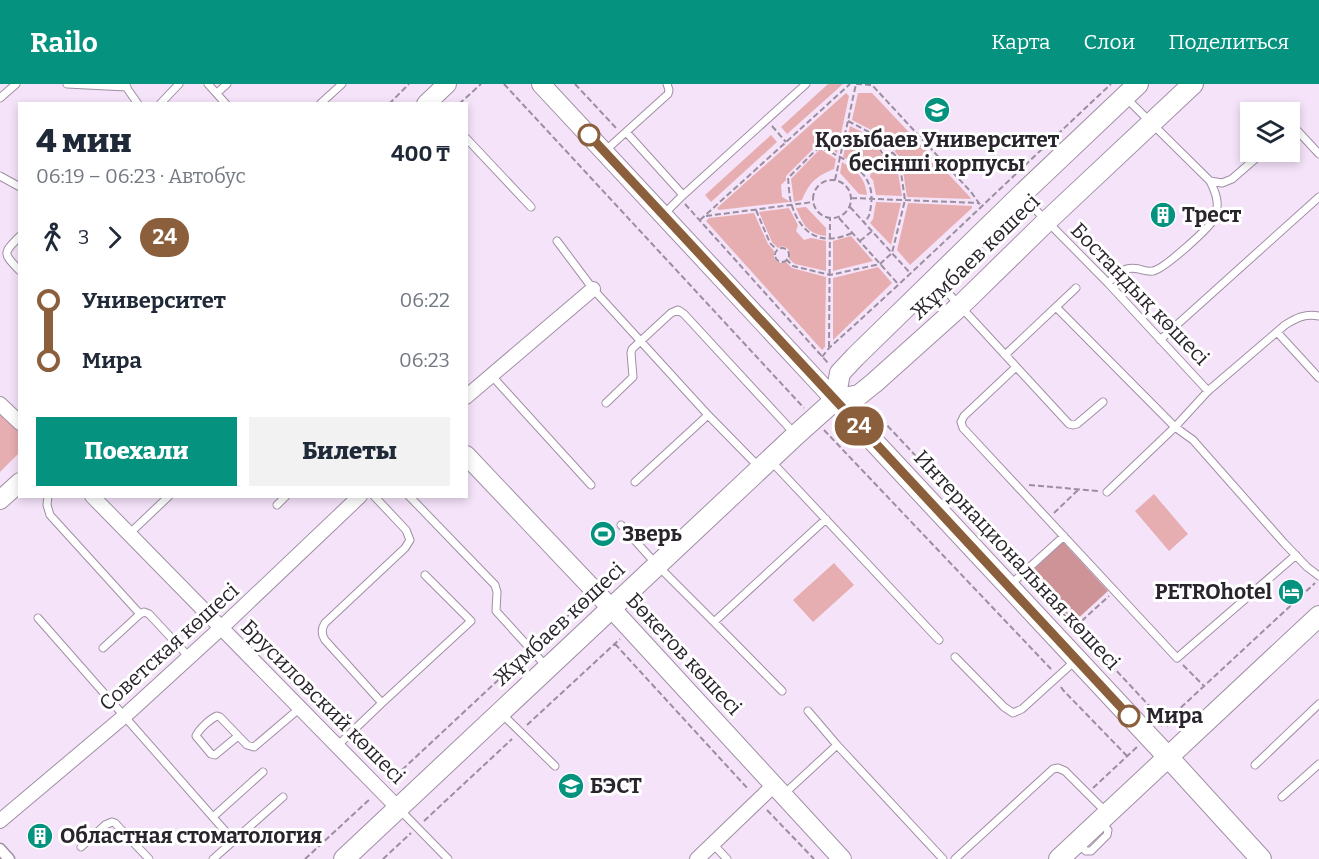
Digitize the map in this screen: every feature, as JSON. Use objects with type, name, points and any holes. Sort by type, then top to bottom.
[{"type":"main road","name":"Жұмбаев көшесі","points":[[344,859],[796,435],[835,400],[859,395],[874,383],[961,305],[1193,84]]},
{"type":"main road","name":"Жұмбаев көшесі","points":[[840,373],[1021,195],[1125,88]]},
{"type":"main road","points":[[835,400],[840,373]]},
{"type":"main road","name":"Интернациональная көшесі","points":[[835,400],[1261,859]]},
{"type":"main road","points":[[1068,853],[1103,817],[1319,616]]},
{"type":"street","points":[[430,102],[447,84]]},
{"type":"street","name":"Интернациональная көшесі","points":[[541,84],[835,400]]},
{"type":"street","points":[[468,395],[594,289]]},
{"type":"street","points":[[0,404],[18,421]]},
{"type":"street","name":"Бөкетов көшесі","points":[[468,457],[611,608],[842,859]]},
{"type":"street","points":[[0,500],[18,484]]},
{"type":"street","name":"Брусиловский көшесі","points":[[94,498],[398,808]]},
{"type":"street","name":"Советская көшесі","points":[[0,822],[125,716],[358,498]]},
{"type":"street","points":[[697,859],[758,800],[778,790]]},
{"type":"street","points":[[0,849],[9,859]]},
{"type":"lane","points":[[0,98],[16,84]]},
{"type":"lane","points":[[67,84],[126,86],[137,102]]},
{"type":"lane","points":[[162,102],[179,84]]},
{"type":"lane","points":[[208,84],[224,102]]},
{"type":"lane","points":[[217,93],[227,84]]},
{"type":"lane","points":[[322,102],[342,84]]},
{"type":"lane","points":[[604,152],[668,94],[667,84]]},
{"type":"lane","points":[[663,214],[806,84]]},
{"type":"lane","points":[[1108,283],[1126,268],[1153,271],[1172,261],[1212,223],[1218,203],[1210,181],[1152,123],[1125,88]]},
{"type":"lane","points":[[627,133],[682,196]]},
{"type":"lane","points":[[1300,133],[1319,154]]},
{"type":"lane","points":[[468,140],[531,207]]},
{"type":"lane","points":[[1210,181],[1222,183],[1232,179],[1252,162]]},
{"type":"lane","points":[[0,176],[18,186]]},
{"type":"lane","name":"Бостандық көшесі","points":[[1021,195],[1108,283],[1208,391]]},
{"type":"lane","points":[[1160,340],[1319,197]]},
{"type":"lane","points":[[18,238],[6,254],[18,269]]},
{"type":"lane","points":[[557,241],[594,289],[708,415],[826,519],[939,639]]},
{"type":"lane","points":[[935,278],[1066,420],[1073,425],[1080,422],[1102,402]]},
{"type":"lane","points":[[1005,355],[1076,288]]},
{"type":"lane","points":[[1056,307],[1175,427],[1193,440],[1276,534],[1319,578]]},
{"type":"lane","points":[[606,403],[633,376],[631,351],[671,313],[678,310],[682,311],[796,435]]},
{"type":"lane","points":[[1107,492],[1175,427],[1208,391],[1277,332],[1300,317],[1319,316]]},
{"type":"lane","points":[[1277,332],[1319,378]]},
{"type":"lane","points":[[1016,367],[964,416],[961,422],[963,428],[1177,658],[1296,555]]},
{"type":"lane","points":[[491,375],[591,485]]},
{"type":"lane","points":[[635,482],[708,415]]},
{"type":"lane","points":[[48,498],[50,515],[140,614]]},
{"type":"lane","points":[[129,534],[167,498]]},
{"type":"lane","points":[[277,505],[284,498]]},
{"type":"lane","points":[[376,498],[406,530],[410,540],[408,545],[325,622],[322,632],[325,640],[382,703]]},
{"type":"lane","points":[[411,498],[495,585],[496,611],[548,668]]},
{"type":"lane","points":[[714,622],[826,519]]},
{"type":"lane","points":[[621,525],[782,691]]},
{"type":"lane","points":[[1008,586],[1064,536]]},
{"type":"lane","points":[[338,745],[471,621],[425,575]]},
{"type":"lane","points":[[103,648],[144,612],[189,657]]},
{"type":"lane","points":[[38,618],[233,840]]},
{"type":"lane","points":[[955,657],[1004,707],[1013,713],[1022,709],[1076,660]]},
{"type":"lane","points":[[1255,765],[1319,704]]},
{"type":"lane","points":[[238,736],[215,755],[211,754],[196,736],[197,732],[218,716],[238,736],[249,747],[254,747],[300,708]]},
{"type":"lane","points":[[808,711],[943,859]]},
{"type":"lane","points":[[500,712],[555,766]]},
{"type":"lane","points":[[778,790],[837,745]]},
{"type":"lane","points":[[1282,797],[1319,764]]},
{"type":"lane","points":[[956,859],[1053,769],[1058,768],[1065,771],[1087,793],[1103,817]]},
{"type":"lane","points":[[213,817],[263,772]]},
{"type":"lane","points":[[213,859],[283,797]]},
{"type":"lane","points":[[398,808],[448,859]]},
{"type":"lane","points":[[81,847],[105,825],[112,822],[149,859]]},
{"type":"lane","points":[[713,844],[727,859]]},
{"type":"path","points":[[391,102],[409,84]]},
{"type":"path","points":[[461,102],[481,84]]},
{"type":"path","points":[[575,84],[594,103]]},
{"type":"path","points":[[700,219],[850,84]]},
{"type":"path","points":[[835,180],[856,84],[872,85],[971,192],[980,205]]},
{"type":"path","points":[[822,357],[829,348],[911,274],[980,205],[1125,88]]},
{"type":"path","points":[[766,120],[786,142]]},
{"type":"path","points":[[848,121],[875,135],[883,143]]},
{"type":"path","points":[[883,143],[888,141],[892,144],[894,148],[892,152]]},
{"type":"path","points":[[883,143],[882,152],[887,154],[892,152]]},
{"type":"path","points":[[852,232],[830,239],[812,236],[800,224],[792,205],[788,178],[819,147],[856,167],[870,183],[872,199],[869,217],[864,222]]},
{"type":"path","points":[[786,259],[793,266],[830,275],[880,264],[892,253],[905,200],[899,159],[892,152]]},
{"type":"path","points":[[835,180],[849,191],[851,198],[849,206],[838,217],[830,218],[822,216],[813,202],[815,189],[823,182],[835,180]]},
{"type":"path","points":[[682,196],[822,357],[840,373]]},
{"type":"path","points":[[851,198],[980,205]]},
{"type":"path","points":[[704,216],[813,202]]},
{"type":"path","points":[[849,206],[911,274]]},
{"type":"path","points":[[756,210],[770,243],[777,250]]},
{"type":"path","points":[[838,217],[899,285]]},
{"type":"path","points":[[829,348],[830,218]]},
{"type":"path","points":[[860,241],[872,231]]},
{"type":"path","points":[[777,250],[782,248],[787,250],[786,259]]},
{"type":"path","points":[[777,250],[775,256],[778,260],[786,259]]},
{"type":"path","points":[[859,395],[1168,726]]},
{"type":"path","points":[[1014,483],[1107,492]]},
{"type":"path","points":[[1047,519],[1079,489]]},
{"type":"path","points":[[1161,726],[1319,578]]},
{"type":"path","points":[[305,859],[595,591]]},
{"type":"path","points":[[1076,627],[1115,591]]},
{"type":"path","points":[[382,859],[630,630]]},
{"type":"path","points":[[615,644],[814,859]]},
{"type":"path","points":[[1177,658],[1204,686]]},
{"type":"path","points":[[1087,793],[1137,747]]},
{"type":"shaded area","points":[[828,84],[843,84],[787,134],[781,127]]},
{"type":"shaded area","points":[[846,93],[849,96],[837,153],[834,146],[826,142],[822,145],[819,143],[786,176],[786,180],[781,185],[782,197],[789,202],[719,210],[717,208]]},
{"type":"shaded area","points":[[858,93],[872,93],[971,199],[907,197],[901,158],[895,152],[894,142],[884,140],[877,133],[852,120]]},
{"type":"shaded area","points":[[850,126],[876,139],[880,143],[878,148],[881,154],[887,157],[892,156],[896,160],[902,196],[876,195],[873,180],[870,177],[871,170],[863,163],[857,165],[843,157]]},
{"type":"shaded area","points":[[771,135],[777,142],[711,202],[705,195]]},
{"type":"shaded area","points":[[820,149],[836,159],[834,169],[818,177],[807,189],[802,200],[794,202],[791,179]]},
{"type":"shaded area","points":[[842,162],[859,175],[867,195],[859,194],[840,173]]},
{"type":"shaded area","points":[[876,202],[901,203],[891,245],[870,223]]},
{"type":"shaded area","points":[[908,203],[972,206],[972,208],[910,265],[897,250]]},
{"type":"shaded area","points":[[806,207],[826,228],[826,236],[814,233],[804,224],[796,208]]},
{"type":"shaded area","points":[[789,208],[798,225],[796,231],[804,240],[811,238],[826,241],[826,271],[795,264],[789,259],[790,253],[787,248],[778,248],[772,242],[759,212]]},
{"type":"shaded area","points":[[754,213],[768,244],[774,251],[776,261],[786,262],[792,268],[826,277],[825,347],[822,350],[706,221],[709,218]]},
{"type":"shaded area","points":[[851,236],[873,261],[833,271],[833,241]]},
{"type":"shaded area","points":[[878,267],[892,283],[833,340],[833,278]]},
{"type":"shaded area","points":[[0,412],[18,429],[18,454],[0,472]]},
{"type":"shaded area","points":[[1154,494],[1188,534],[1169,551],[1135,511]]},
{"type":"shaded area","points":[[1063,542],[1108,591],[1074,622],[1030,573]]},
{"type":"shaded area","points":[[834,563],[854,585],[813,622],[793,600]]},
{"type":"bus line","name":"24","points":[[589,135],[1129,716]]},
{"type":"place","name":"Қозыбаев Университет бесінші корпусы","points":[[937,110]]},
{"type":"place","name":"Трест","points":[[1163,215]]},
{"type":"place","name":"Зверь","points":[[603,534]]},
{"type":"place","name":"PETROhotel","points":[[1291,592]]},
{"type":"place","name":"Мира","points":[[1129,716]]},
{"type":"place","name":"БЭСТ","points":[[571,786]]},
{"type":"place","name":"Областная стоматология","points":[[40,836]]}]
